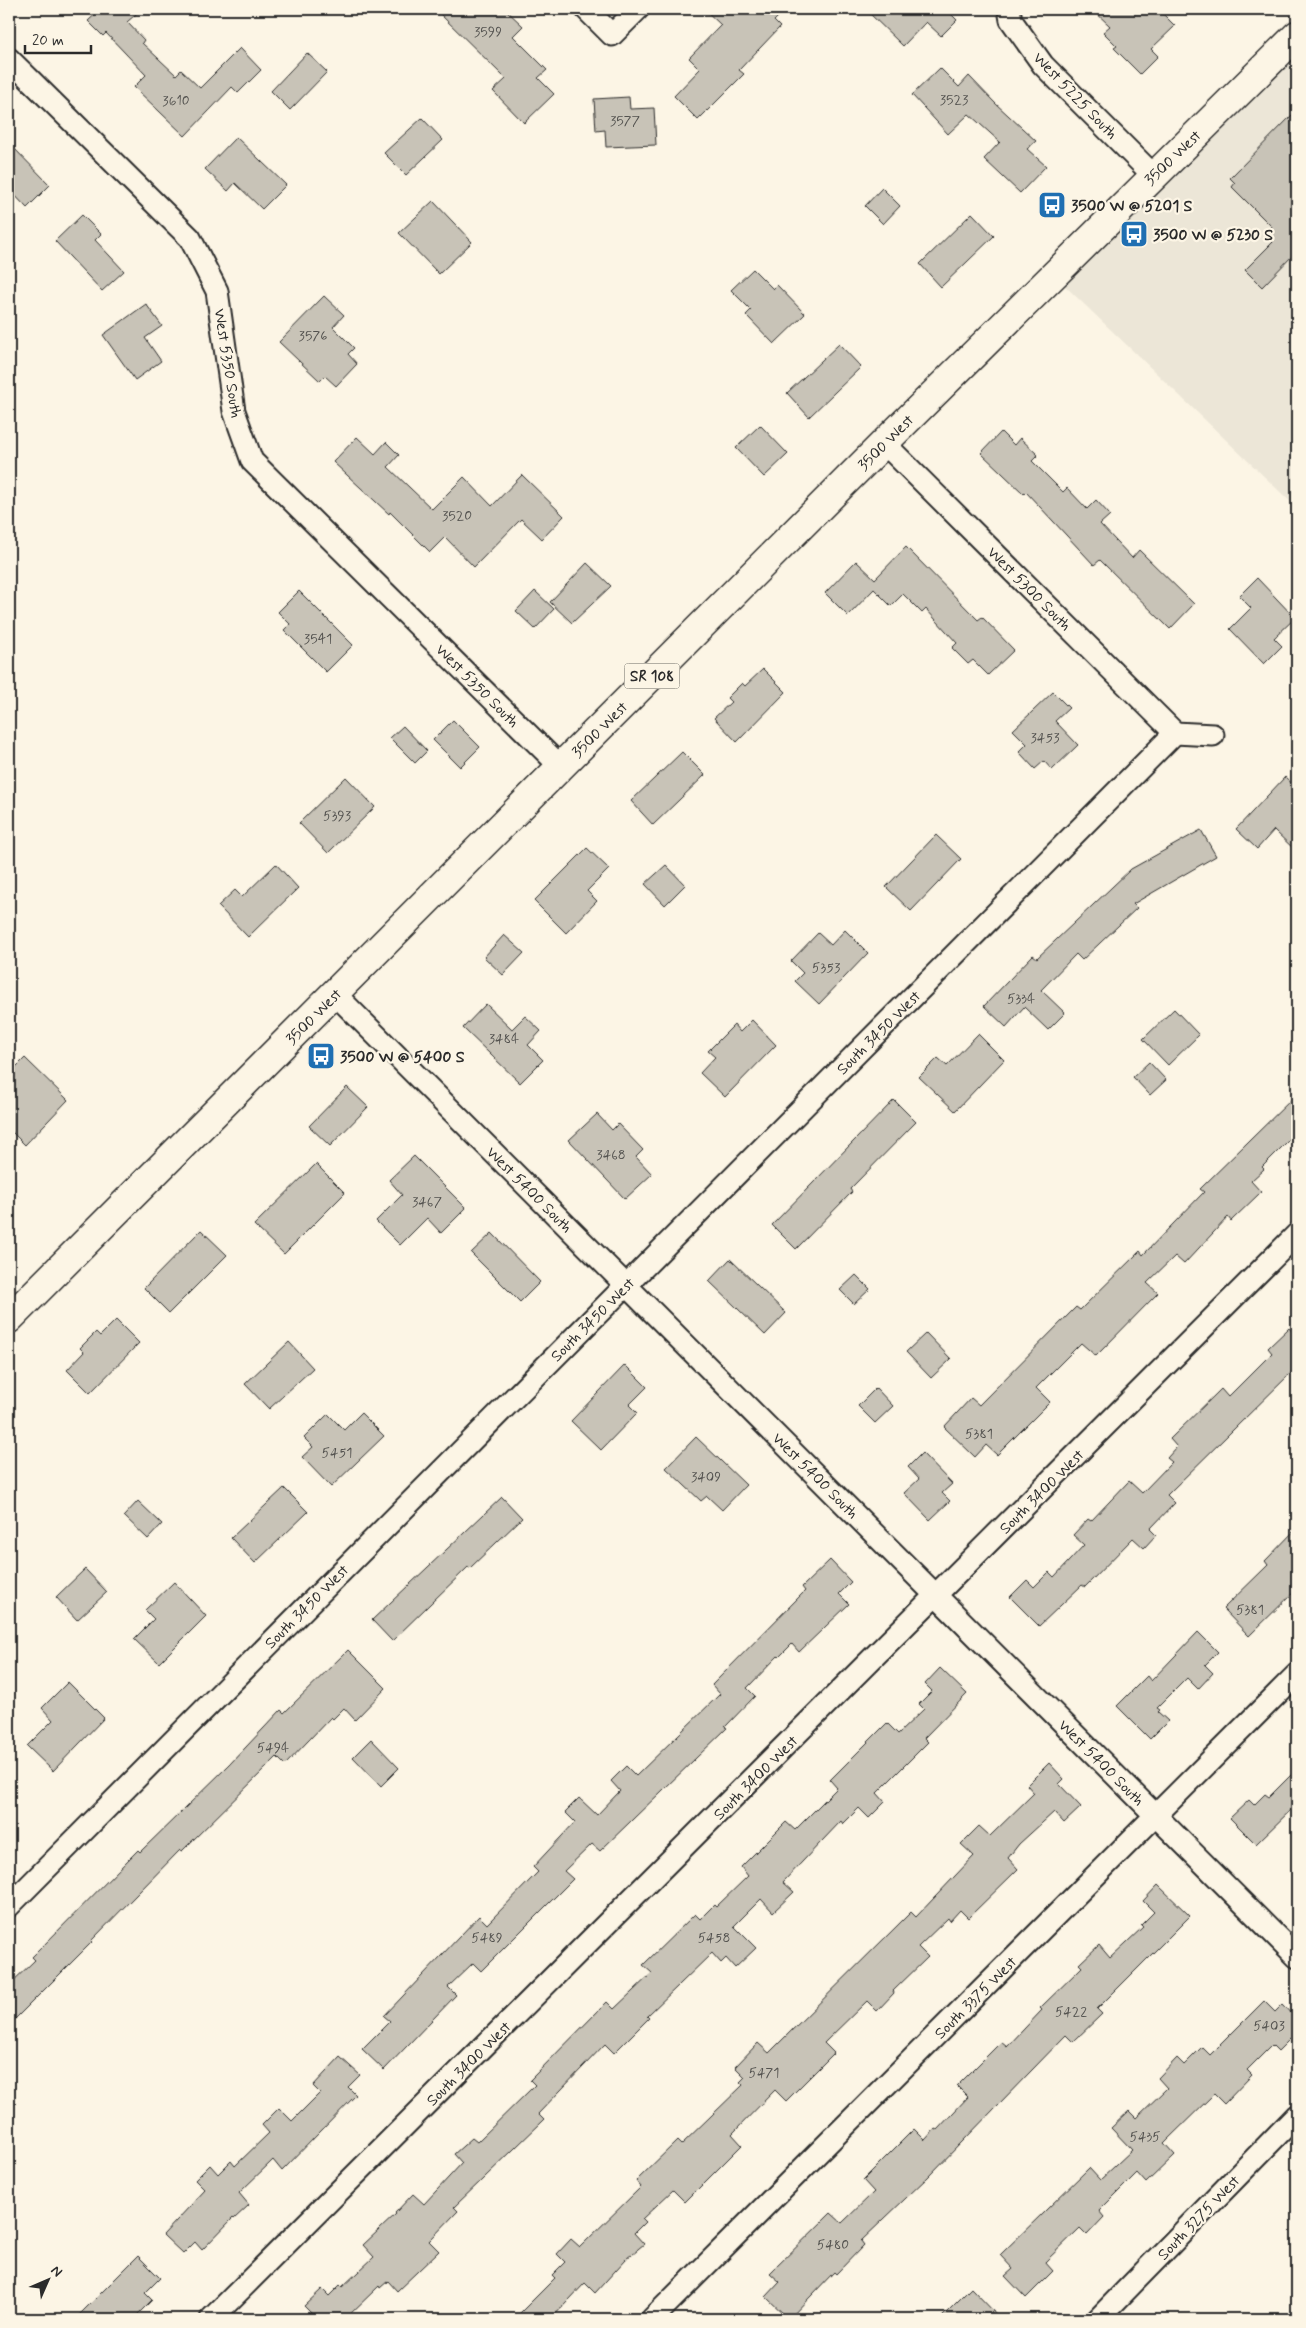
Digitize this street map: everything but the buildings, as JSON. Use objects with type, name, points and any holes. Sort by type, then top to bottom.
[{"type":"main road","name":"3500 West","points":[[9,1319],[884,443],[1153,175],[1297,35]]},
{"type":"street","points":[[586,9],[612,35],[638,9]]},
{"type":"street","name":"West 5225 South","points":[[1009,9],[1011,20],[1043,65],[1153,175]]},
{"type":"street","name":"West 5350 South","points":[[9,59],[190,238],[217,291],[234,411],[252,461],[561,767]]},
{"type":"street","name":"West 5300 South","points":[[884,443],[1175,733]]},
{"type":"street","points":[[1175,733],[1213,735]]},
{"type":"street","name":"South 3450 West","points":[[9,1906],[1175,733]]},
{"type":"street","name":"West 5400 South","points":[[335,994],[1297,1956]]},
{"type":"street","name":"South 3400 West","points":[[211,2319],[1297,1234]]},
{"type":"street","name":"South 3375 West","points":[[652,2319],[1297,1674]]},
{"type":"street","name":"South 3275 West","points":[[1098,2319],[1297,2115]]},
{"type":"shaded area","points":[[1297,46],[1297,508],[1063,284]]},
{"type":"place","name":"3500 W @ 5201 S","points":[[1052,205]]},
{"type":"place","name":"3500 W @ 5230 S","points":[[1134,234]]},
{"type":"place","name":"3500 W @ 5400 S","points":[[321,1056]]}]
